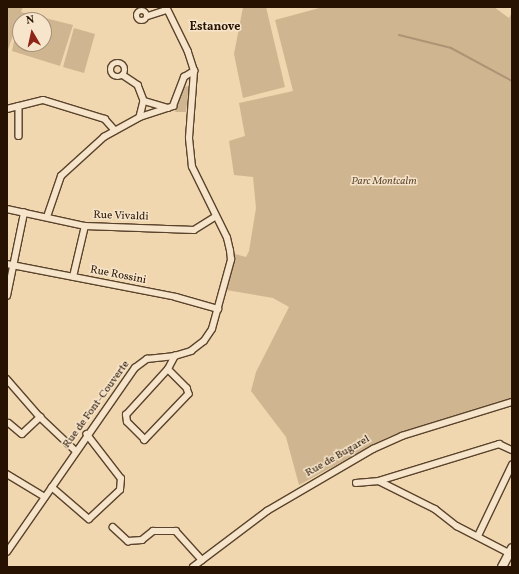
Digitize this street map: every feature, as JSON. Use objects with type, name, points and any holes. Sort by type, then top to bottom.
[{"type":"main road","points":[[502,567],[511,551]]},
{"type":"street","points":[[148,16],[167,8]]},
{"type":"street","name":"Rue de Font-Couverte","points":[[7,551],[87,435],[140,362],[153,357],[175,356],[191,351],[204,341],[212,329],[218,309],[230,260],[230,251],[227,238],[196,178],[190,157],[194,71],[188,52],[167,8]]},
{"type":"street","points":[[47,217],[61,176],[96,142],[140,117],[168,108],[175,103],[184,77],[194,71]]},
{"type":"street","points":[[123,75],[138,85],[144,101],[140,117]]},
{"type":"street","points":[[7,109],[43,100],[106,119],[115,130]]},
{"type":"street","points":[[144,101],[168,108]]},
{"type":"street","points":[[19,106],[19,136]]},
{"type":"street","name":"Rue Vivaldi","points":[[7,209],[85,226],[194,230],[215,217]]},
{"type":"street","points":[[7,296],[24,213]]},
{"type":"street","points":[[74,277],[85,226]]},
{"type":"street","name":"Rue Rossini","points":[[7,264],[176,297],[218,309]]},
{"type":"street","points":[[168,369],[187,388],[189,394],[145,440],[127,422],[126,415],[168,369],[175,356]]},
{"type":"street","points":[[7,379],[40,417],[76,451]]},
{"type":"street","name":"Rue de Bugarel","points":[[193,567],[201,558],[273,508],[373,449],[402,436],[512,402]]},
{"type":"street","points":[[9,423],[22,434],[40,417]]},
{"type":"street","points":[[52,486],[89,519],[120,490],[121,479],[87,435]]},
{"type":"street","points":[[356,483],[379,481],[499,444],[512,450]]},
{"type":"street","points":[[478,536],[512,465]]},
{"type":"street","points":[[7,474],[45,497]]},
{"type":"street","points":[[379,481],[435,509],[457,526],[511,551]]},
{"type":"street","points":[[113,527],[128,541],[142,540],[153,530],[176,530],[194,551],[196,556],[201,558]]},
{"type":"green space","points":[[7,7],[23,7],[21,12],[12,12],[12,38],[7,53]]},
{"type":"green space","points":[[243,7],[266,7],[285,87],[243,98],[234,54]]},
{"type":"green space","name":"Parc Montcalm","points":[[323,7],[494,7],[509,18],[512,12],[512,398],[388,437],[299,485],[286,437],[251,391],[256,372],[289,307],[273,298],[226,290],[235,254],[246,257],[249,251],[256,208],[253,177],[234,175],[229,141],[245,136],[239,103],[293,91],[275,20]]},
{"type":"green space","points":[[52,20],[73,25],[60,66],[15,52],[52,52]]},
{"type":"green space","points":[[74,28],[95,34],[84,73],[63,67]]},
{"type":"green space","points":[[189,86],[186,112],[175,112],[183,87]]},
{"type":"waterway","points":[[399,35],[451,48],[512,81]]},
{"type":"district","name":"Estanove","points":[[215,28]]}]
